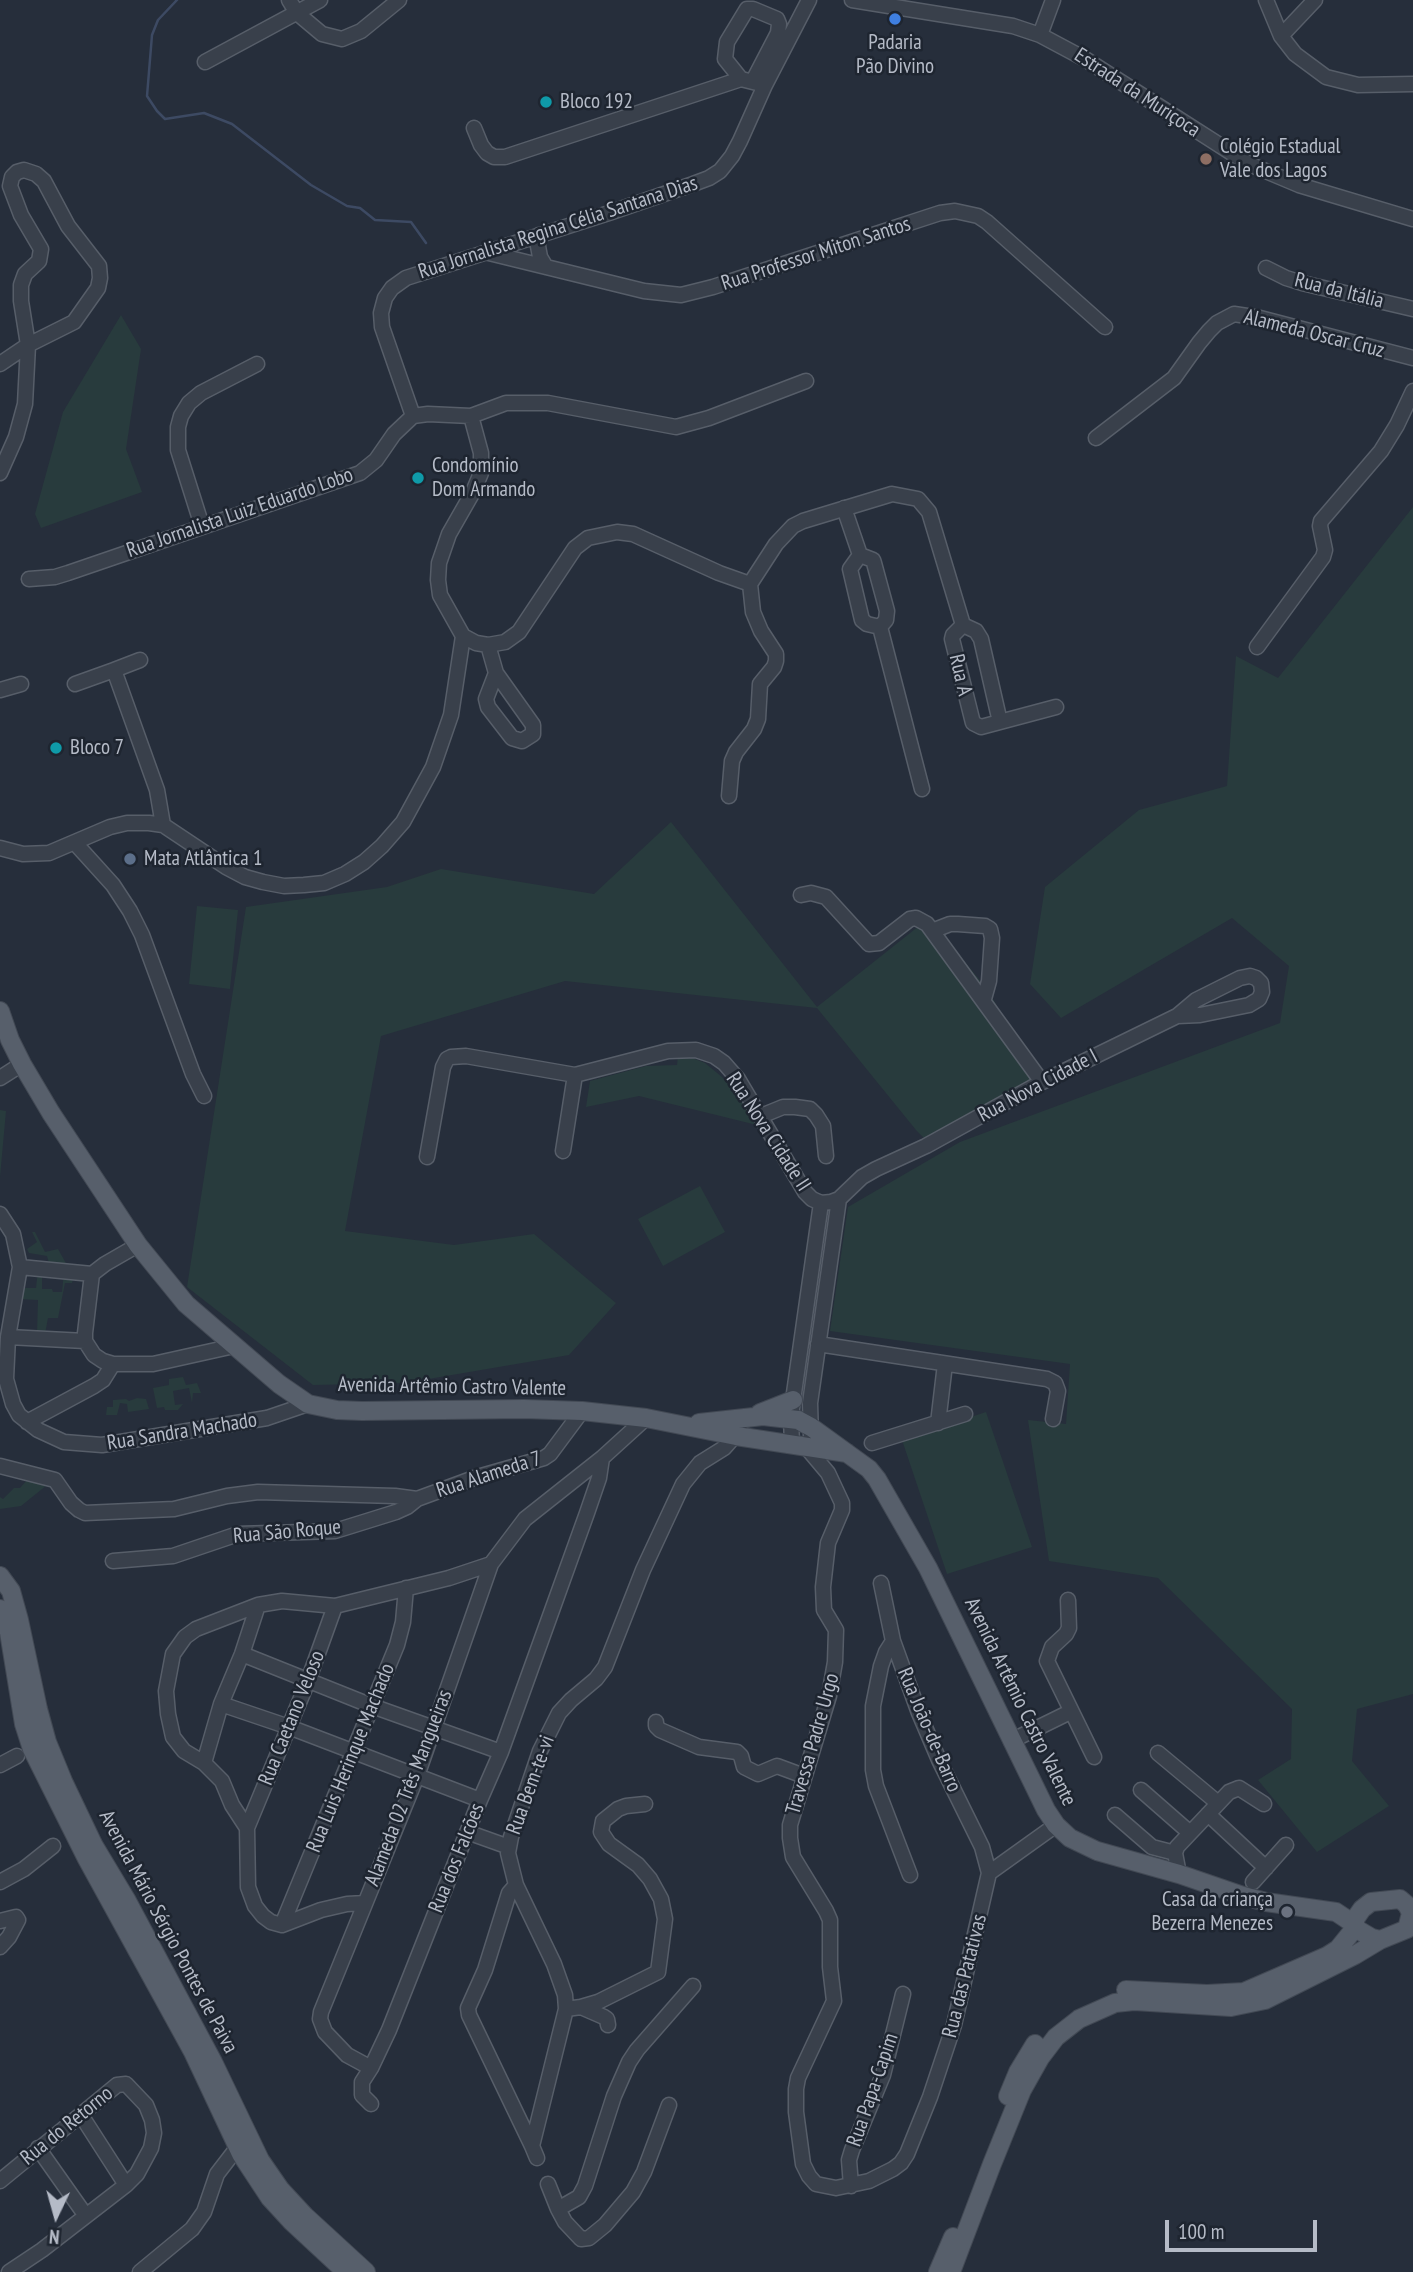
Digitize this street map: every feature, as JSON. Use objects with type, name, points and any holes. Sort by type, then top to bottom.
[{"type":"main road","name":"Avenida Artêmio Castro Valente","points":[[0,1011],[10,1040],[51,1113],[138,1245],[173,1290],[234,1346],[279,1384],[308,1404],[329,1409],[362,1411],[582,1411],[646,1418],[847,1454]]},
{"type":"main road","points":[[748,1418],[802,1401]]},
{"type":"main road","name":"Avenida Artêmio Castro Valente","points":[[681,1424],[763,1416],[791,1419],[811,1427],[869,1469],[928,1568],[1011,1741],[1056,1825],[1070,1838],[1097,1851],[1179,1874],[1243,1896],[1336,1912],[1354,1926],[1380,1940]]},
{"type":"main road","name":"Avenida Mário Sérgio Pontes de Paiva","points":[[0,1576],[11,1591],[47,1742],[94,1846],[127,1901],[184,2008],[260,2160],[280,2189],[305,2216],[366,2272]]},
{"type":"main road","name":"Avenida Mário Sérgio Pontes de Paiva","points":[[0,1609],[9,1632],[24,1724],[32,1749],[88,1859],[193,2052],[237,2148],[270,2198],[346,2272]]},
{"type":"main road","name":"Avenida Artêmio Castro Valente","points":[[1300,1907],[1407,1898]]},
{"type":"main road","points":[[951,2272],[1022,2090],[1056,2036],[1079,2019],[1115,2003],[1134,2001],[1220,2007],[1253,2003],[1278,1994],[1380,1940],[1410,1929],[1411,1913],[1407,1898]]},
{"type":"main road","points":[[938,2272],[1018,2072],[1045,2031],[1083,2004],[1129,1990],[1207,1994],[1235,1993],[1256,1988],[1338,1949],[1354,1926],[1359,1912],[1371,1902]]},
{"type":"street","points":[[289,0],[298,13],[322,34],[342,38],[360,31],[399,0]]},
{"type":"street","points":[[205,62],[320,0]]},
{"type":"street","name":"Rua Jornalista Regina Célia Santana Dias","points":[[753,82],[808,0]]},
{"type":"street","name":"Estrada da Muriçoca","points":[[852,0],[1013,26],[1040,35],[1085,59],[1249,164],[1299,185],[1413,219]]},
{"type":"street","points":[[1040,35],[1053,0]]},
{"type":"street","points":[[1266,0],[1281,36],[1294,54],[1326,77],[1358,85],[1413,84]]},
{"type":"street","points":[[1281,36],[1315,0]]},
{"type":"street","name":"Rua Jornalista Regina Célia Santana Dias","points":[[413,416],[382,327],[384,298],[392,288],[406,278],[489,253],[709,178],[720,171],[732,156],[753,82],[778,33],[777,19],[747,9],[727,42],[725,51],[729,66],[753,82]]},
{"type":"street","points":[[474,128],[487,153],[505,157],[753,82]]},
{"type":"street","points":[[0,364],[28,345],[74,322],[98,288],[100,278],[99,266],[68,226],[44,181],[36,174],[24,170],[12,177],[10,186],[21,215],[41,249],[38,261],[25,274],[21,285],[28,345],[27,389],[22,419],[0,474]]},
{"type":"street","name":"Rua Professor Miton Santos","points":[[489,253],[644,291],[681,295],[713,288],[940,213],[955,211],[978,216],[987,222],[1105,327]]},
{"type":"street","points":[[539,235],[540,257],[546,267]]},
{"type":"street","name":"Rua da Itália","points":[[1266,268],[1302,283],[1413,309]]},
{"type":"street","name":"Alameda Oscar Cruz","points":[[1096,438],[1174,378],[1209,331],[1217,323],[1234,314],[1260,318],[1413,358]]},
{"type":"street","points":[[202,526],[178,450],[181,416],[189,403],[201,393],[257,364]]},
{"type":"street","points":[[413,416],[471,416],[506,403],[548,403],[676,427],[690,425],[806,381]]},
{"type":"street","points":[[1257,646],[1323,557],[1325,550],[1321,521],[1381,451],[1413,391]]},
{"type":"street","name":"Rua Jornalista Luiz Eduardo Lobo","points":[[29,579],[55,577],[360,473],[376,460],[394,434],[413,416]]},
{"type":"street","points":[[471,416],[481,453],[481,474],[449,534],[439,563],[438,580],[440,595],[463,636],[476,643],[488,645],[505,642],[519,632],[575,548],[588,538],[602,533],[633,534],[750,584]]},
{"type":"street","points":[[729,796],[736,752],[754,729],[758,719],[760,684],[776,662],[776,654],[761,631],[753,612],[750,584],[785,533],[803,521],[844,508],[892,494],[910,496],[925,504],[929,512],[963,625]]},
{"type":"street","points":[[844,508],[860,555]]},
{"type":"street","points":[[860,555],[850,569],[862,620],[880,627]]},
{"type":"street","points":[[860,555],[873,560],[874,563],[887,611],[886,620],[880,627]]},
{"type":"street","name":"Rua A","points":[[1000,722],[981,639],[976,631],[963,625],[952,639],[971,718],[977,726],[981,727],[1000,722],[1056,707]]},
{"type":"street","points":[[880,627],[922,789]]},
{"type":"street","points":[[0,848],[36,855],[49,853],[110,827],[127,823],[149,823],[163,825],[226,867],[254,880],[284,886],[304,885],[324,883],[345,874],[382,846],[403,822],[433,767],[450,715],[463,636]]},
{"type":"street","points":[[488,645],[496,673]]},
{"type":"street","points":[[75,684],[140,660]]},
{"type":"street","points":[[114,670],[157,790],[163,825]]},
{"type":"street","points":[[0,690],[21,684]]},
{"type":"street","points":[[75,843],[113,885],[130,911],[142,935],[193,1074],[204,1096]]},
{"type":"street","points":[[801,895],[811,893],[826,897],[869,944],[879,943],[910,919],[920,920],[932,931],[984,999],[1042,1082]]},
{"type":"street","points":[[932,931],[950,924],[985,926],[990,929],[992,938],[989,981],[984,999]]},
{"type":"street","name":"Rua Nova Cidade I","points":[[821,1203],[839,1199],[862,1177],[926,1146],[1042,1082],[1177,1016],[1196,1000],[1240,978],[1250,976],[1261,983],[1262,992],[1255,1002],[1177,1016]]},
{"type":"street","name":"Rua Nova Cidade II","points":[[427,1157],[443,1067],[451,1057],[466,1056],[575,1075],[668,1051],[696,1050],[714,1056],[738,1079],[801,1186],[812,1199],[821,1203]]},
{"type":"street","points":[[0,1078],[22,1064]]},
{"type":"street","points":[[563,1151],[575,1075]]},
{"type":"street","points":[[761,1116],[783,1107],[810,1109],[823,1126],[826,1156]]},
{"type":"street","points":[[802,1401],[811,1427],[811,1441],[800,1446],[791,1419],[802,1401],[839,1199]]},
{"type":"street","points":[[814,1335],[821,1203]]},
{"type":"street","name":"Rua Sandra Machado","points":[[0,1214],[13,1234],[20,1267],[8,1337],[6,1367],[9,1391],[19,1415],[49,1437],[64,1442],[102,1445],[267,1418],[308,1404]]},
{"type":"street","points":[[20,1267],[92,1274],[138,1245]]},
{"type":"street","points":[[92,1274],[85,1342],[94,1355],[103,1361],[113,1364],[153,1364],[234,1346]]},
{"type":"street","points":[[814,1335],[945,1364],[1047,1379],[1055,1383],[1058,1391],[1053,1419]]},
{"type":"street","points":[[8,1337],[85,1342]]},
{"type":"street","points":[[27,1422],[103,1380],[113,1364]]},
{"type":"street","points":[[938,1423],[945,1364]]},
{"type":"street","name":"Rua Alameda 7","points":[[416,1499],[474,1478],[544,1458],[550,1454],[582,1411]]},
{"type":"street","points":[[872,1443],[965,1414]]},
{"type":"street","name":"Alameda 02 Três Mangueiras","points":[[282,1925],[321,1910],[365,1903],[417,1776],[491,1564],[524,1519],[602,1458],[646,1418]]},
{"type":"street","name":"Rua Bem-te-vi","points":[[516,1885],[509,1893],[485,1970],[468,2008],[471,2020],[534,2152],[573,2008],[516,1885],[509,1860],[509,1847],[540,1751],[559,1713],[596,1679],[605,1667],[643,1570],[683,1484],[701,1462],[724,1448],[736,1436],[748,1418]]},
{"type":"street","name":"Travessa Padre Urgo","points":[[800,1446],[828,1473],[842,1503],[842,1510],[828,1543],[823,1587],[824,1610],[835,1630],[835,1662],[828,1696],[790,1825],[790,1850],[830,1920],[830,1967],[834,2001],[798,2078],[796,2112],[799,2146],[809,2176],[816,2183],[836,2188],[851,2186],[882,2175],[901,2163],[907,2154]]},
{"type":"street","name":"Rua dos Falcões","points":[[371,2104],[362,2095],[362,2082],[394,2017],[501,1752],[587,1513],[599,1478],[602,1458]]},
{"type":"street","points":[[0,1466],[55,1480],[71,1503],[85,1513],[174,1510],[228,1496],[258,1493],[395,1496],[416,1499]]},
{"type":"street","name":"Rua São Roque","points":[[113,1561],[173,1556],[238,1534],[335,1531],[396,1512],[416,1499]]},
{"type":"street","points":[[282,1925],[263,1916],[250,1895],[247,1828],[232,1805],[226,1787],[204,1763],[184,1751],[173,1737],[166,1691],[173,1654],[196,1629],[258,1605],[282,1601],[335,1606],[491,1564]]},
{"type":"street","name":"Rua João-de-Barro","points":[[881,1583],[892,1641],[939,1760],[982,1847],[989,1873]]},
{"type":"street","name":"Rua Luis Herinque Machado","points":[[282,1925],[397,1645],[403,1622],[406,1588]]},
{"type":"street","points":[[1068,1601],[1069,1629],[1052,1647],[1046,1661],[1094,1757]]},
{"type":"street","points":[[204,1763],[222,1703],[258,1605]]},
{"type":"street","name":"Rua Caetano Veloso","points":[[247,1828],[308,1681],[335,1606]]},
{"type":"street","points":[[892,1641],[881,1666],[873,1706],[873,1770],[876,1786],[910,1875]]},
{"type":"street","points":[[242,1654],[372,1706],[501,1752]]},
{"type":"street","points":[[222,1703],[480,1800]]},
{"type":"street","points":[[1011,1741],[1070,1712]]},
{"type":"street","points":[[656,1722],[660,1730],[699,1747],[737,1752],[744,1767],[758,1774],[777,1766],[804,1776]]},
{"type":"street","points":[[1158,1753],[1213,1808],[1266,1868]]},
{"type":"street","points":[[0,1765],[17,1756]]},
{"type":"street","points":[[1179,1874],[1175,1853],[1177,1847],[1229,1791],[1239,1788],[1264,1804]]},
{"type":"street","points":[[1141,1790],[1189,1832]]},
{"type":"street","points":[[573,2008],[598,2002],[658,1972],[665,1919],[661,1899],[638,1865],[609,1844],[601,1832],[603,1821],[618,1809],[645,1804]]},
{"type":"street","points":[[1115,1815],[1152,1847],[1175,1853]]},
{"type":"street","points":[[989,1873],[1056,1825]]},
{"type":"street","points":[[467,1832],[509,1847]]},
{"type":"street","points":[[1253,1882],[1286,1845]]},
{"type":"street","points":[[0,1882],[24,1869],[53,1846]]},
{"type":"street","name":"Rua das Patativas","points":[[907,2154],[954,2025],[989,1873]]},
{"type":"street","points":[[365,1903],[320,2020],[325,2032],[347,2055],[371,2068]]},
{"type":"street","points":[[0,1921],[18,1918],[17,1924],[0,1947]]},
{"type":"street","points":[[558,2209],[579,2197],[585,2186],[614,2096],[637,2050],[693,1986]]},
{"type":"street","name":"Rua Papa-Capim","points":[[851,2186],[849,2160],[883,2075],[903,1994]]},
{"type":"street","points":[[573,2008],[604,2017],[608,2025]]},
{"type":"street","name":"Rua do Retorno","points":[[0,2181],[117,2085],[122,2083],[130,2087],[146,2105],[154,2133],[151,2148],[137,2174],[86,2216],[9,2272]]},
{"type":"street","points":[[548,2184],[565,2222],[581,2239],[589,2238],[606,2225],[633,2192],[644,2172],[669,2105]]},
{"type":"street","points":[[81,2115],[126,2185]]},
{"type":"street","points":[[38,2148],[86,2216]]},
{"type":"street","points":[[140,2272],[192,2229],[204,2211],[217,2174],[237,2148]]},
{"type":"shaded area","points":[[121,315],[141,349],[126,449],[142,492],[41,528],[35,514],[63,412]]},
{"type":"shaded area","points":[[1413,507],[1413,1694],[1357,1709],[1352,1761],[1389,1806],[1317,1852],[1258,1780],[1291,1759],[1292,1709],[1158,1578],[1049,1561],[1028,1420],[1066,1424],[1070,1364],[830,1331],[848,1207],[960,1142],[1280,1023],[1289,966],[1232,918],[1061,1018],[1030,984],[1045,887],[1139,810],[1227,786],[1236,656],[1278,678]]},
{"type":"shaded area","points":[[671,822],[817,1007],[929,918],[987,989],[1038,1075],[928,1142],[817,1008],[565,981],[381,1036],[345,1231],[454,1245],[534,1234],[616,1303],[569,1355],[405,1383],[313,1385],[187,1287],[246,907],[387,887],[441,869],[594,894]]},
{"type":"shaded area","points":[[197,906],[238,910],[230,989],[189,984]]},
{"type":"shaded area","points":[[678,1056],[705,1063],[722,1077],[761,1126],[639,1096],[586,1107],[590,1081],[646,1066],[677,1065]]},
{"type":"shaded area","points":[[0,1110],[6,1111],[0,1177]]},
{"type":"shaded area","points":[[700,1186],[725,1232],[663,1266],[638,1219]]},
{"type":"shaded area","points":[[32,1232],[35,1232],[45,1252],[58,1249],[67,1265],[50,1267],[47,1256],[29,1253],[27,1249],[37,1242]]},
{"type":"shaded area","points":[[38,1270],[42,1271],[42,1289],[52,1289],[53,1292],[62,1292],[64,1272],[74,1276],[72,1283],[65,1283],[58,1318],[48,1318],[45,1334],[37,1333],[38,1300],[19,1299],[20,1288],[36,1288]]},
{"type":"shaded area","points":[[183,1377],[186,1385],[197,1383],[201,1393],[193,1393],[192,1403],[189,1388],[173,1391],[175,1405],[183,1404],[178,1410],[157,1408],[153,1388],[169,1385],[169,1379]]},
{"type":"shaded area","points":[[137,1398],[146,1399],[149,1409],[128,1412],[127,1404],[120,1403],[117,1415],[106,1415],[107,1407],[113,1407],[113,1400],[129,1401]]},
{"type":"shaded area","points":[[986,1412],[1032,1547],[947,1574],[902,1440]]},
{"type":"shaded area","points":[[27,1480],[52,1481],[21,1506],[0,1509],[0,1497],[3,1499]]},
{"type":"waterway","points":[[177,0],[158,20],[152,35],[147,96],[165,119],[204,113],[232,124],[311,185],[347,206],[360,208],[375,220],[411,222],[426,243]]},
{"type":"place","name":"Padaria Pão Divino","points":[[895,19]]},
{"type":"place","name":"Bloco 192","points":[[546,102]]},
{"type":"place","name":"Colégio Estadual Vale dos Lagos","points":[[1206,159]]},
{"type":"place","name":"Condomínio Dom Armando","points":[[418,478]]},
{"type":"place","name":"Bloco 7","points":[[56,748]]},
{"type":"place","name":"Mata Atlântica 1","points":[[130,859]]},
{"type":"place","name":"Casa da criança Bezerra Menezes","points":[[1287,1912]]}]
